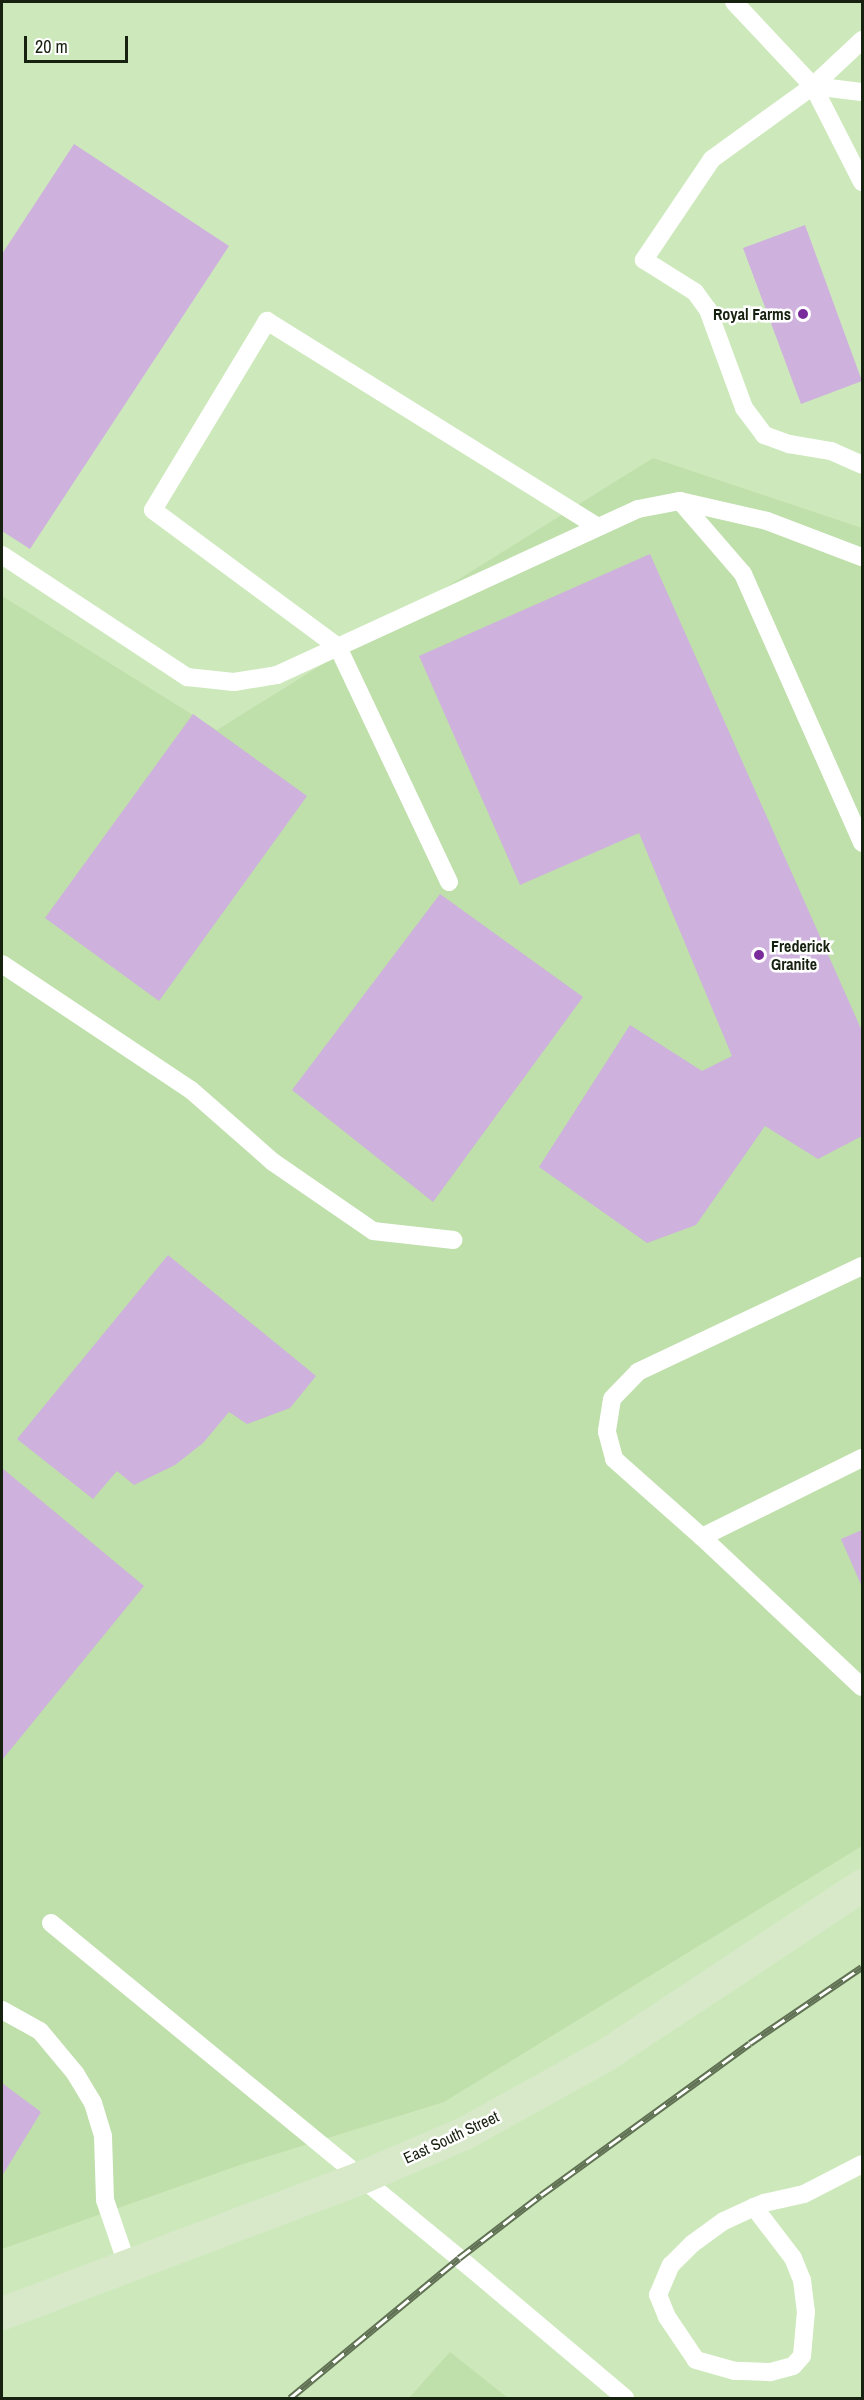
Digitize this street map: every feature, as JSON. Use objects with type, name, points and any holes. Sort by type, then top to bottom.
[{"type":"main road","name":"East South Street","points":[[2,2313],[359,2178],[464,2133],[605,2055],[862,1885]]},
{"type":"lane","points":[[734,2],[813,86],[862,182]]},
{"type":"lane","points":[[862,40],[813,86],[712,159],[644,260],[694,291],[708,310],[744,408],[764,435],[789,444],[831,451],[862,465]]},
{"type":"lane","points":[[813,86],[862,92]]},
{"type":"lane","points":[[449,882],[338,647],[153,510],[267,321],[597,527]]},
{"type":"lane","points":[[680,501],[743,574],[862,843]]},
{"type":"lane","points":[[2,555],[187,677],[234,682],[277,675],[638,509],[680,501],[766,521],[862,557]]},
{"type":"lane","points":[[2,964],[191,1090],[273,1162],[373,1231],[453,1240]]},
{"type":"lane","points":[[862,1266],[638,1372],[612,1399],[607,1432],[614,1459],[702,1537],[862,1687]]},
{"type":"lane","points":[[702,1537],[862,1458]]},
{"type":"lane","points":[[51,1923],[459,2258],[624,2398]]},
{"type":"lane","points":[[2,2010],[40,2031],[75,2073],[93,2103],[103,2136],[105,2200],[128,2267]]},
{"type":"lane","points":[[754,2207],[793,2259],[802,2280],[806,2311],[802,2356],[793,2366],[770,2372],[735,2371],[696,2360],[667,2317],[658,2295],[671,2265],[692,2244],[724,2221],[754,2207],[804,2194],[862,2164]]},
{"type":"shaded area","points":[[653,458],[862,528],[862,1846],[444,2102],[240,2165],[2,2249],[2,596],[217,730]]},
{"type":"shaded area","points":[[450,2352],[508,2398],[409,2398]]},
{"type":"building","points":[[74,144],[229,246],[30,549],[2,531],[2,254]]},
{"type":"building","name":"Royal Farms","points":[[805,225],[862,381],[801,404],[743,248]]},
{"type":"building","name":"Frederick Granite","points":[[650,554],[862,1031],[862,1136],[818,1159],[765,1126],[696,1225],[647,1243],[539,1167],[630,1025],[702,1071],[732,1056],[639,833],[520,885],[419,656]]},
{"type":"building","points":[[193,714],[307,796],[159,1001],[45,918]]},
{"type":"building","points":[[440,894],[583,997],[433,1202],[292,1090]]},
{"type":"building","points":[[168,1255],[316,1376],[290,1408],[247,1424],[229,1412],[203,1443],[175,1465],[134,1485],[117,1471],[93,1499],[17,1439]]},
{"type":"building","points":[[2,1468],[144,1586],[2,1760]]},
{"type":"building","points":[[862,1530],[862,1587],[841,1539]]},
{"type":"building","points":[[2,2083],[41,2112],[2,2176]]},
{"type":"railway","points":[[290,2398],[459,2258],[541,2195],[750,2043],[862,1967]]},
{"type":"place","name":"Royal Farms","points":[[803,314]]},
{"type":"place","name":"Frederick Granite","points":[[759,955]]}]
